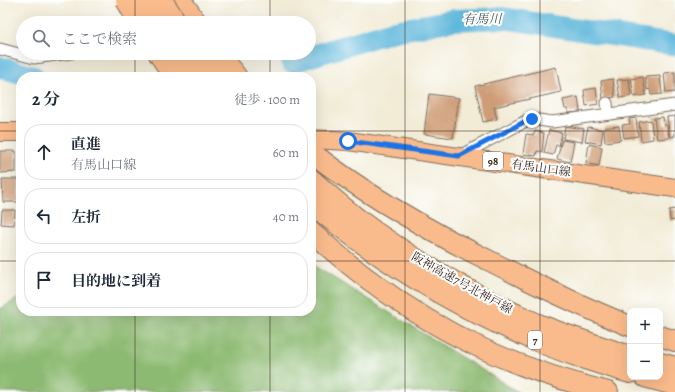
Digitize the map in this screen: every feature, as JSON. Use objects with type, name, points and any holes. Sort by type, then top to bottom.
[{"type":"highway","points":[[126,0],[135,16]]},
{"type":"highway","points":[[141,0],[151,16]]},
{"type":"highway","points":[[162,0],[172,16]]},
{"type":"highway","points":[[181,0],[191,16]]},
{"type":"highway","points":[[163,60],[171,72]]},
{"type":"highway","points":[[181,60],[189,72]]},
{"type":"highway","points":[[202,60],[211,72]]},
{"type":"highway","points":[[224,60],[233,72]]},
{"type":"highway","points":[[316,156],[334,171],[373,197],[464,248],[568,300],[627,325]]},
{"type":"highway","name":"阪神高速7号北神戸線","points":[[316,184],[376,232],[413,257],[451,290],[489,319],[534,340],[627,372]]},
{"type":"highway","name":"阪神高速7号北神戸線","points":[[316,207],[370,249],[451,290],[496,304],[538,324],[627,355]]},
{"type":"highway","points":[[316,236],[371,282],[434,324],[485,350],[519,365],[549,376],[608,392]]},
{"type":"highway","points":[[663,337],[675,341]]},
{"type":"highway","points":[[663,364],[675,367]]},
{"type":"highway","points":[[656,380],[675,385]]},
{"type":"main road","points":[[0,132],[16,132]]},
{"type":"main road","name":"有馬山口線","points":[[316,139],[348,141],[459,156],[675,188]]},
{"type":"street","points":[[146,16],[173,0]]},
{"type":"street","points":[[0,49],[16,53]]},
{"type":"street","points":[[459,156],[532,119],[552,122],[607,108],[675,105]]},
{"type":"green space","points":[[316,267],[518,392],[0,392],[0,309],[16,300],[16,316],[316,316]]},
{"type":"building","points":[[556,67],[561,92],[494,107],[497,119],[483,122],[475,86]]},
{"type":"building","points":[[675,72],[675,92],[666,93],[664,73]]},
{"type":"building","points":[[660,76],[662,94],[651,95],[650,89],[647,90],[645,77]]},
{"type":"building","points":[[643,77],[646,95],[634,97],[631,79]]},
{"type":"building","points":[[613,79],[615,97],[603,99],[601,81]]},
{"type":"building","points":[[629,79],[631,96],[620,98],[617,80]]},
{"type":"building","points":[[596,88],[598,104],[586,106],[584,90]]},
{"type":"building","points":[[429,94],[459,98],[453,138],[424,134]]},
{"type":"building","points":[[578,97],[580,112],[568,113],[568,109],[565,109],[563,100]]},
{"type":"building","points":[[675,116],[675,136],[670,137],[667,117]]},
{"type":"building","points":[[663,117],[664,125],[667,125],[669,138],[657,139],[654,118]]},
{"type":"building","points":[[636,118],[638,136],[624,138],[622,125],[630,124],[629,119]]},
{"type":"building","points":[[651,120],[653,139],[641,141],[639,122]]},
{"type":"building","points":[[565,126],[584,129],[582,142],[563,139]]},
{"type":"building","points":[[619,126],[621,140],[605,142],[604,128]]},
{"type":"building","points":[[588,127],[603,130],[601,144],[585,141]]},
{"type":"building","points":[[549,130],[562,133],[559,146],[556,145],[553,155],[544,153]]},
{"type":"building","points":[[535,131],[544,133],[542,152],[537,151],[536,156],[523,154],[526,134],[534,135]]},
{"type":"building","points":[[562,140],[574,142],[570,162],[557,159]]},
{"type":"building","points":[[589,144],[602,147],[599,166],[586,163]]},
{"type":"building","points":[[0,151],[16,151],[16,172],[0,173]]},
{"type":"building","points":[[2,179],[16,179],[16,202],[3,202]]},
{"type":"building","points":[[675,209],[675,220],[670,221],[669,210]]},
{"type":"building","points":[[2,210],[15,210],[14,225],[1,224]]},
{"type":"waterway","name":"有馬川","points":[[316,55],[390,32],[453,20],[503,18],[675,45]]},
{"type":"waterway","name":"有馬川","points":[[292,62],[299,60]]},
{"type":"waterway","name":"有馬川","points":[[0,67],[17,72]]},
{"type":"route","points":[[348,141],[459,156],[532,119]]}]
